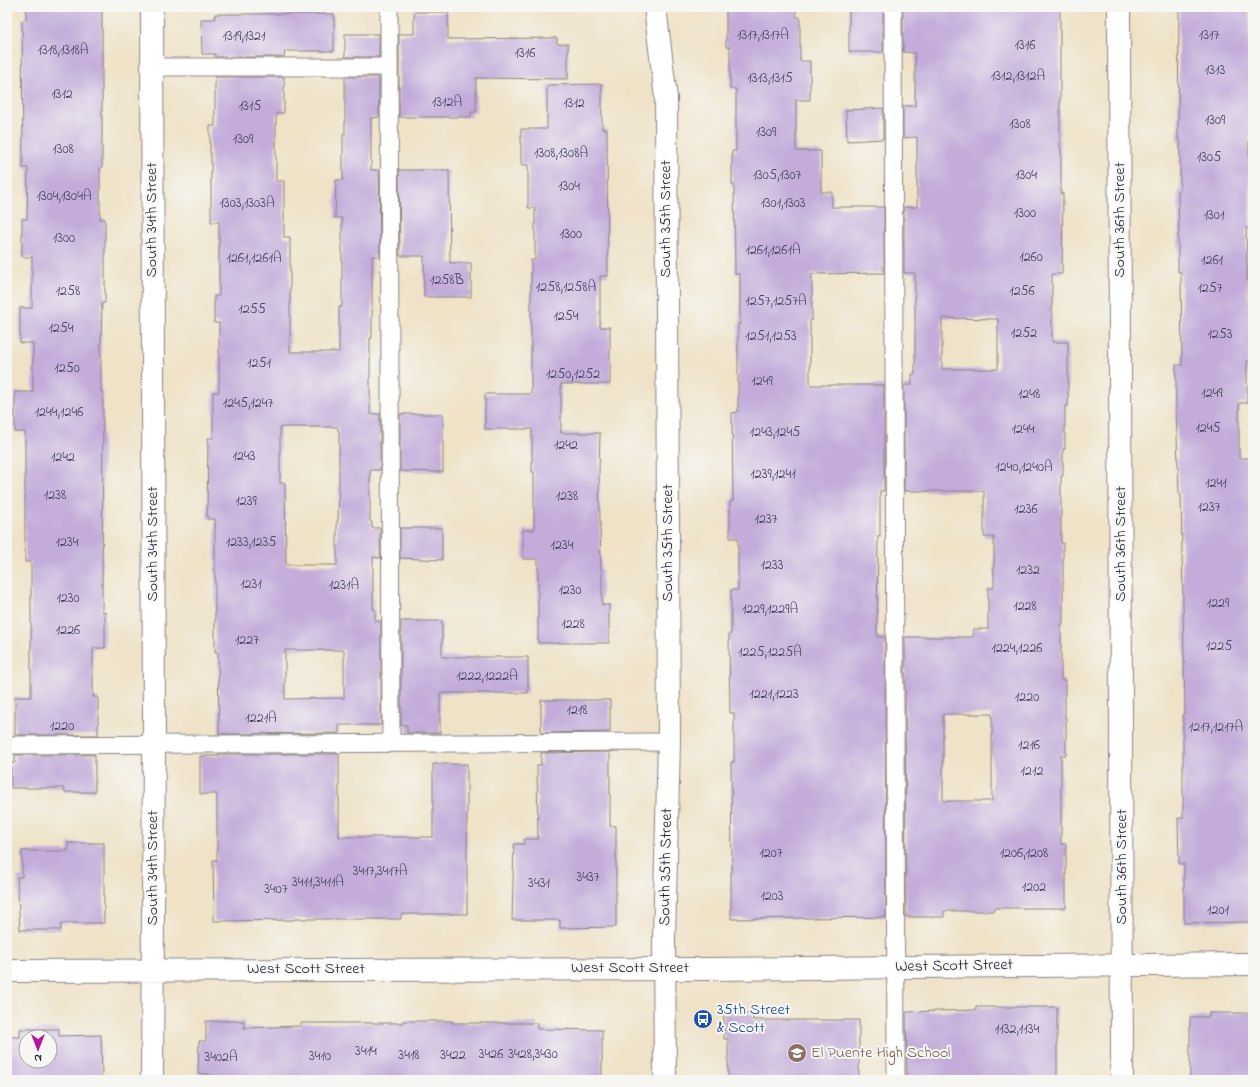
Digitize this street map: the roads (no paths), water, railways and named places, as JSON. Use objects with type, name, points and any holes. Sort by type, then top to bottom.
[{"type":"street","name":"South 34th Street","points":[[152,7],[154,744],[152,1080]]},
{"type":"street","name":"South 35th Street","points":[[655,7],[666,98],[669,742],[664,968],[665,1080]]},
{"type":"street","name":"South 36th Street","points":[[1119,7],[1123,964],[1122,1080]]},
{"type":"street","name":"West Scott Street","points":[[7,970],[1253,964]]},
{"type":"lane","points":[[389,7],[391,743]]},
{"type":"lane","points":[[893,7],[896,1080]]},
{"type":"lane","points":[[152,67],[389,67]]},
{"type":"lane","points":[[7,745],[669,742]]},
{"type":"place","name":"35th Street & Scott","points":[[703,1019]]},
{"type":"place","name":"El Puente High School","points":[[797,1053]]}]
